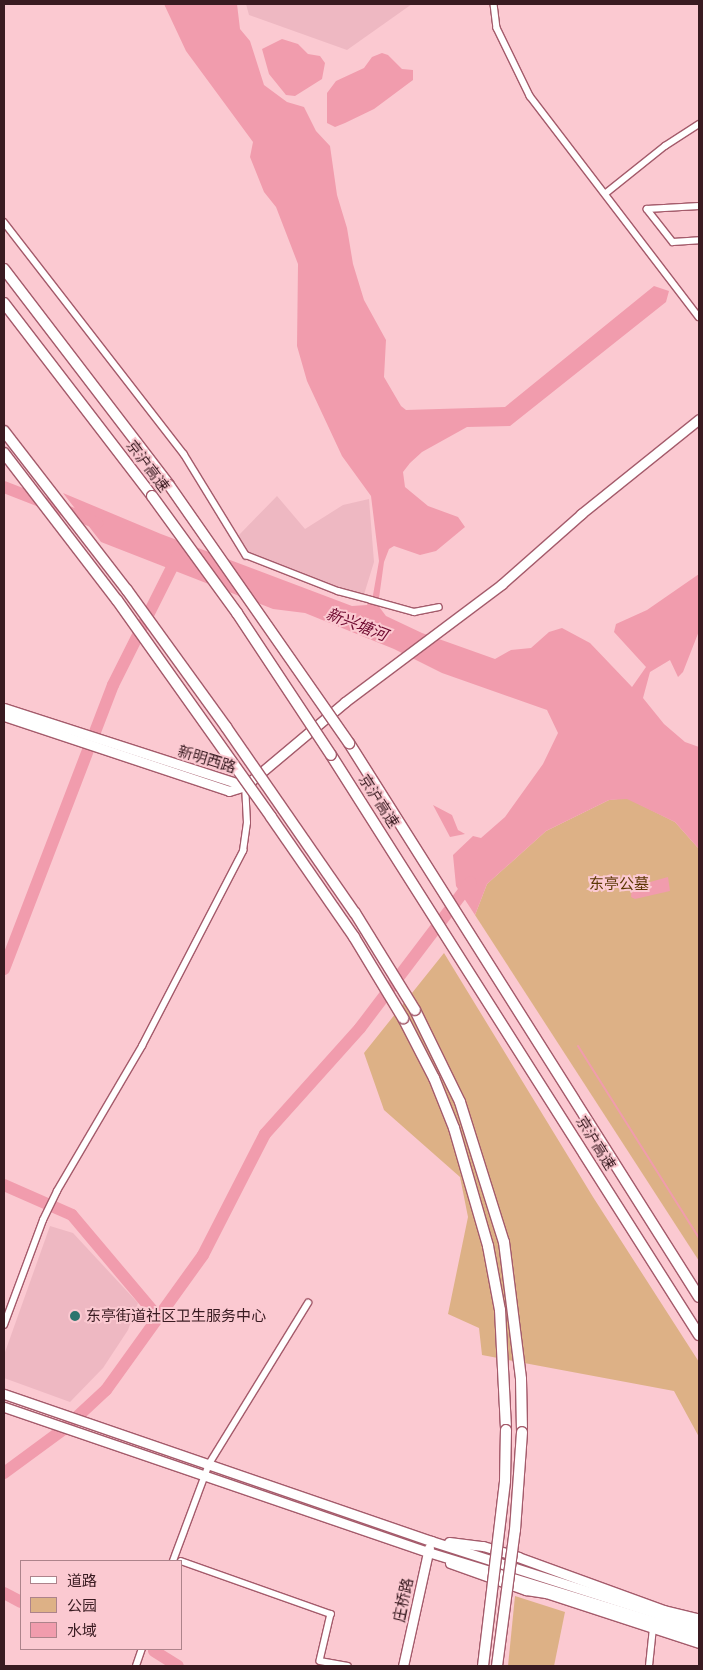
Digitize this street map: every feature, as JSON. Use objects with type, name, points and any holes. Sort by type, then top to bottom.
[{"type":"highway","name":"京沪高速","points":[[4,269],[169,485],[349,743],[699,1297]]},
{"type":"highway","name":"京沪高速","points":[[4,303],[152,496],[237,613],[426,902],[699,1334]]},
{"type":"highway","points":[[4,431],[127,590],[226,727],[354,913],[415,1010],[460,1102],[504,1242],[521,1379],[522,1432],[515,1530],[497,1666]]},
{"type":"highway","points":[[4,453],[117,600],[354,937],[403,1018],[434,1078],[454,1128],[486,1236],[500,1310],[506,1430],[505,1481],[483,1666]]},
{"type":"main road","points":[[245,786],[345,702],[443,632],[580,514],[699,419]]},
{"type":"main road","name":"新明西路","points":[[4,708],[245,786]]},
{"type":"main road","name":"新明西路","points":[[4,716],[229,790],[245,786]]},
{"type":"main road","points":[[4,1394],[699,1634]]},
{"type":"main road","points":[[4,1407],[428,1552],[699,1627]]},
{"type":"main road","points":[[432,1541],[483,1546],[699,1619]]},
{"type":"main road","name":"庄桥路","points":[[403,1666],[432,1541]]},
{"type":"main road","points":[[428,1552],[459,1567],[699,1643]]},
{"type":"street","points":[[494,4],[497,28],[530,96],[699,317]]},
{"type":"street","points":[[605,194],[665,146],[699,124]]},
{"type":"street","points":[[699,206],[647,209],[673,242],[699,240]]},
{"type":"street","points":[[4,222],[184,454],[246,555],[338,591],[414,612],[439,607]]},
{"type":"street","points":[[4,1325],[43,1220],[57,1191],[142,1046],[243,852],[247,823],[245,786]]},
{"type":"street","points":[[173,1560],[209,1464],[308,1303]]},
{"type":"street","points":[[182,1561],[331,1614],[320,1660],[348,1666]]},
{"type":"street","points":[[649,1666],[653,1630]]},
{"type":"street","points":[[136,1666],[142,1650]]},
{"type":"shaded area","points":[[246,4],[412,4],[347,50],[249,15]]},
{"type":"shaded area","points":[[277,496],[305,529],[343,505],[369,499],[374,562],[362,601],[243,556],[239,535]]},
{"type":"shaded area","name":"东亭街道社区卫生服务中心","points":[[50,1226],[73,1233],[138,1303],[128,1330],[103,1368],[70,1402],[4,1378],[4,1355]]},
{"type":"green space","name":"东亭公墓","points":[[627,798],[675,822],[699,849],[699,1261],[475,915],[487,884],[546,831],[609,800]]},
{"type":"green space","points":[[444,953],[593,1197],[699,1362],[699,1437],[674,1391],[482,1355],[479,1328],[448,1314],[468,1217],[460,1177],[384,1110],[364,1053]]},
{"type":"green space","points":[[515,1596],[565,1612],[554,1666],[508,1666]]},
{"type":"water","points":[[164,4],[237,4],[240,29],[250,41],[264,85],[287,102],[304,107],[316,131],[330,146],[337,195],[347,228],[353,264],[364,300],[386,340],[384,377],[401,406],[406,410],[505,407],[654,286],[669,291],[666,302],[510,426],[467,427],[422,452],[410,463],[403,472],[405,487],[428,506],[458,517],[465,527],[436,551],[420,555],[394,546],[389,549],[384,562],[379,598],[380,608],[386,616],[422,633],[495,659],[511,650],[531,648],[549,632],[562,628],[590,643],[632,687],[646,667],[614,632],[616,624],[647,610],[699,574],[699,631],[683,672],[678,677],[670,660],[650,672],[643,698],[664,724],[685,742],[699,747],[699,849],[675,822],[627,799],[609,800],[546,831],[487,884],[475,915],[456,886],[453,855],[473,836],[481,838],[505,817],[543,764],[558,733],[547,710],[442,673],[394,649],[305,613],[273,609],[101,542],[63,493],[161,534],[352,606],[367,605],[373,595],[379,561],[371,496],[342,456],[307,381],[297,346],[298,264],[276,207],[264,192],[250,157],[253,142],[186,51]]},
{"type":"water","points":[[282,39],[298,44],[308,54],[320,56],[325,63],[322,79],[295,96],[286,95],[269,74],[262,49]]},
{"type":"water","points":[[382,53],[388,55],[402,69],[413,70],[413,80],[374,109],[335,127],[327,123],[327,93],[336,81],[364,68],[372,57]]},
{"type":"water","points":[[433,805],[452,815],[458,830],[465,834],[450,837]]},
{"type":"water","points":[[668,877],[670,891],[635,899],[631,897],[632,887]]},
{"type":"waterway","name":"新兴塘河","points":[[4,487],[97,523]]},
{"type":"waterway","points":[[4,969],[113,685],[178,555]]},
{"type":"waterway","points":[[4,1473],[64,1429],[106,1390],[203,1255],[265,1134],[360,1028],[471,882]]},
{"type":"waterway","points":[[578,1046],[699,1238]]},
{"type":"waterway","points":[[4,1185],[72,1215],[158,1317]]},
{"type":"waterway","points":[[4,1593],[20,1601]]},
{"type":"waterway","points":[[154,1651],[178,1666]]},
{"type":"place","name":"东亭街道社区卫生服务中心","points":[[75,1316]]}]
